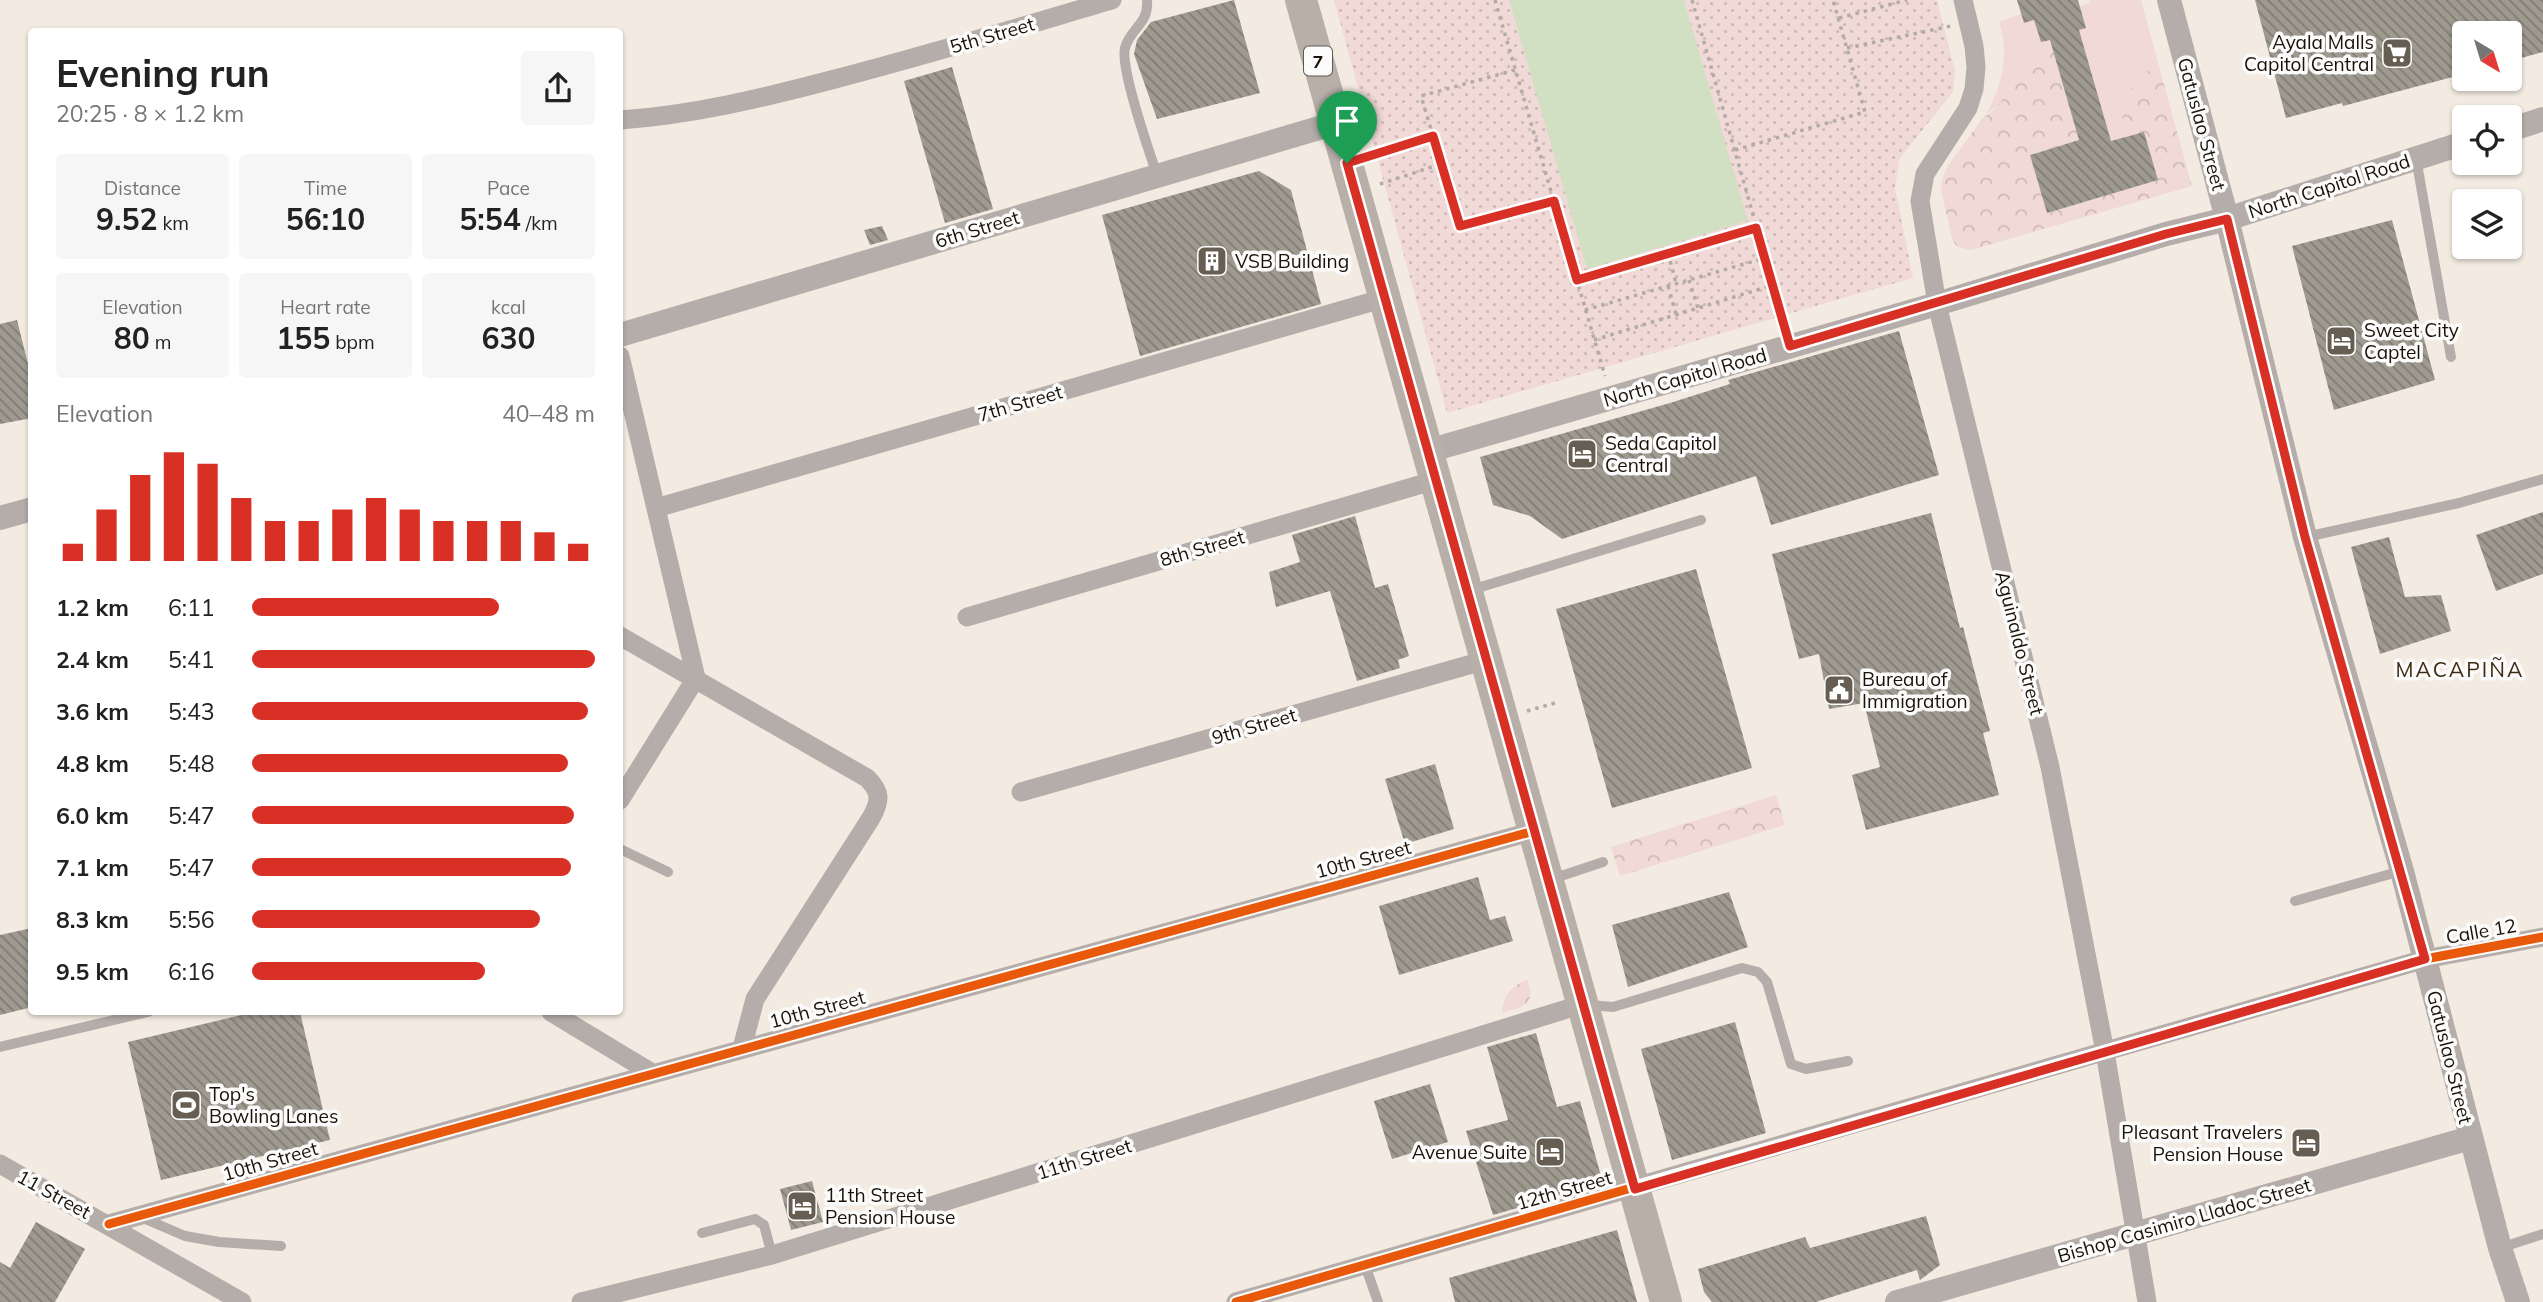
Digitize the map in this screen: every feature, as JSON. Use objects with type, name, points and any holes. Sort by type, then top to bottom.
[{"type":"main road","name":"7","points":[[1301,0],[1666,1302]]},
{"type":"street","name":"5th Street","points":[[623,120],[744,103],[1112,0]]},
{"type":"street","name":"Aguinaldo Street","points":[[1963,0],[1976,67],[1974,89],[1968,108],[1931,161],[1921,187],[1920,201],[1937,304],[2050,767],[2105,1052],[2147,1302]]},
{"type":"street","name":"Gatuslao Street","points":[[2169,0],[2227,219],[2305,537],[2402,871],[2470,1138],[2500,1248],[2518,1302]]},
{"type":"street","points":[[2522,126],[2543,120]]},
{"type":"street","name":"6th Street","points":[[623,334],[1336,123]]},
{"type":"street","name":"North Capitol Road","points":[[1432,466],[1611,398],[1937,304],[2166,234],[2227,219],[2452,147]]},
{"type":"street","name":"7th Street","points":[[656,508],[1385,298]]},
{"type":"street","points":[[623,369],[696,678],[623,795]]},
{"type":"street","name":"8th Street","points":[[967,617],[1432,466]]},
{"type":"street","points":[[0,518],[28,510]]},
{"type":"street","points":[[623,638],[867,778],[878,790],[879,803],[871,818],[755,999],[742,1048]]},
{"type":"street","name":"9th Street","points":[[1021,792],[1486,660]]},
{"type":"street","name":"10th Street","points":[[109,1224],[1534,831]]},
{"type":"street","name":"Calle 12","points":[[2425,959],[2543,937]]},
{"type":"street","name":"12th Street","points":[[1236,1302],[2425,959]]},
{"type":"street","name":"11th Street","points":[[581,1302],[772,1255],[1583,1004]]},
{"type":"street","points":[[556,1015],[652,1073]]},
{"type":"street","name":"Bishop Casimiro Lladoc Street","points":[[1896,1302],[2470,1138]]},
{"type":"street","name":"11 Street","points":[[0,1164],[109,1224]]},
{"type":"street","points":[[109,1224],[242,1302]]},
{"type":"lane","points":[[1147,0],[1145,19],[1125,47],[1125,67],[1157,175]]},
{"type":"lane","points":[[2416,158],[2451,357]]},
{"type":"lane","points":[[2305,537],[2459,503],[2543,479]]},
{"type":"lane","points":[[1467,592],[1701,520]]},
{"type":"lane","points":[[623,850],[668,872]]},
{"type":"lane","points":[[1548,880],[1603,862]]},
{"type":"lane","points":[[2295,901],[2402,871]]},
{"type":"lane","points":[[1583,1004],[1600,1008],[1613,1007],[1742,968],[1758,972],[1767,982],[1791,1064],[1806,1069],[1848,1061]]},
{"type":"lane","points":[[0,1047],[135,1015]]},
{"type":"lane","points":[[138,1216],[185,1236],[219,1242],[281,1246]]},
{"type":"lane","points":[[702,1233],[755,1219],[764,1225],[772,1255]]},
{"type":"lane","points":[[2500,1248],[2543,1234]]},
{"type":"lane","points":[[1365,1265],[1378,1302]]},
{"type":"path","points":[[1495,0],[1611,398]]},
{"type":"path","points":[[1694,0],[1790,346]]},
{"type":"path","points":[[1735,150],[1865,112],[1833,0]]},
{"type":"path","points":[[1839,18],[1907,0]]},
{"type":"path","points":[[1847,48],[1968,22]]},
{"type":"path","points":[[1515,70],[1421,96],[1441,164],[1460,226],[1554,201]]},
{"type":"path","points":[[1351,177],[1433,136]]},
{"type":"path","points":[[1351,177],[1441,164]]},
{"type":"path","points":[[1577,280],[1756,228]]},
{"type":"path","points":[[1668,253],[1676,283]]},
{"type":"path","points":[[1585,310],[1765,257]]},
{"type":"path","points":[[1689,279],[1698,308]]},
{"type":"path","points":[[1594,340],[1773,285]]},
{"type":"path","points":[[1668,286],[1676,315]]},
{"type":"green space","points":[[1334,0],[1937,0],[1955,71],[1953,92],[1900,158],[1895,188],[1913,278],[1447,413]]},
{"type":"green space","points":[[2089,0],[2141,0],[2159,66],[2139,76],[2123,101],[2122,125],[2111,141],[2079,30],[2086,27],[2080,6],[2090,3]]},
{"type":"green space","points":[[2021,14],[2024,23],[2034,20],[2050,40],[2031,65],[2017,76],[1998,106],[1987,113],[2003,69],[2004,46],[1999,22]]},
{"type":"green space","points":[[2050,40],[2082,149],[2067,144],[2030,155],[2047,213],[2157,180],[2144,132],[2111,141],[2122,125],[2123,101],[2139,75],[2159,66],[2192,186],[1971,250],[1959,247],[1952,238],[1941,191],[1942,179],[1949,164],[1983,118],[1998,106],[2017,76],[2031,65]]},
{"type":"green space","points":[[1776,795],[1785,825],[1620,876],[1611,847]]},
{"type":"green space","points":[[1527,979],[1530,988],[1529,1000],[1522,1006],[1502,1013],[1509,992]]},
{"type":"shaded area","points":[[1509,0],[1684,0],[1748,221],[1587,269]]},
{"type":"building","points":[[1234,0],[1260,93],[1157,119],[1134,54],[1137,40],[1151,22]]},
{"type":"building","points":[[2017,0],[2078,0],[2086,28],[2079,30],[2111,141],[2144,132],[2158,180],[2047,213],[2030,155],[2079,140],[2050,40],[2041,42],[2034,20],[2024,23]]},
{"type":"building","name":"Ayala Malls Capitol Central","points":[[2255,0],[2543,0],[2543,52],[2522,58],[2522,21],[2452,21],[2452,77],[2286,118]]},
{"type":"building","points":[[952,67],[993,209],[945,223],[904,81]]},
{"type":"building","name":"VSB Building","points":[[1259,171],[1291,190],[1321,304],[1140,356],[1102,215]]},
{"type":"building","name":"Sweet City Captel","points":[[2392,220],[2435,380],[2334,410],[2292,246]]},
{"type":"building","points":[[882,226],[888,240],[870,245],[864,230]]},
{"type":"building","points":[[17,320],[28,364],[28,419],[0,424],[0,324]]},
{"type":"building","points":[[1899,331],[1939,475],[1771,525],[1756,476],[1562,539],[1530,516],[1493,505],[1480,457],[1670,403],[1730,384],[1728,380]]},
{"type":"building","points":[[2543,512],[2543,574],[2496,591],[2476,535]]},
{"type":"building","points":[[1931,513],[1990,731],[1983,733],[1999,795],[1866,830],[1852,775],[1880,767],[1864,703],[1829,709],[1819,654],[1799,659],[1772,554]]},
{"type":"building","points":[[1355,516],[1375,588],[1388,584],[1409,656],[1398,660],[1400,668],[1357,681],[1330,591],[1276,607],[1269,572],[1300,562],[1292,535]]},
{"type":"building","points":[[2389,537],[2405,597],[2441,595],[2451,631],[2380,654],[2351,547]]},
{"type":"building","points":[[1696,569],[1752,768],[1612,808],[1556,609]]},
{"type":"building","points":[[1435,764],[1454,829],[1405,844],[1385,779]]},
{"type":"building","points":[[1478,877],[1490,920],[1505,916],[1513,941],[1399,975],[1379,906]]},
{"type":"building","points":[[1729,892],[1748,947],[1628,987],[1612,925]]},
{"type":"building","points":[[28,929],[28,1008],[0,1015],[0,935]]},
{"type":"building","points":[[241,1015],[301,1015],[330,1140],[161,1180],[128,1042]]},
{"type":"building","points":[[1735,1022],[1766,1133],[1672,1160],[1641,1049]]},
{"type":"building","points":[[1536,1033],[1557,1107],[1580,1101],[1603,1183],[1493,1215],[1466,1131],[1508,1120],[1487,1047]]},
{"type":"building","points":[[1430,1084],[1448,1142],[1392,1159],[1374,1101]]},
{"type":"building","name":"11th Street Pension House","points":[[812,1181],[823,1222],[791,1230],[780,1189]]},
{"type":"building","points":[[1926,1216],[1940,1265],[1920,1280],[1917,1270],[1816,1302],[1712,1302],[1704,1292],[1698,1269],[1805,1237],[1810,1248]]},
{"type":"building","points":[[36,1222],[85,1249],[55,1302],[0,1302],[0,1262],[10,1268]]},
{"type":"building","points":[[1617,1230],[1637,1302],[1455,1302],[1449,1278]]},
{"type":"cycle path","points":[[109,1224],[1534,831]]},
{"type":"cycle path","points":[[1236,1302],[2425,959],[2543,937]]},
{"type":"place","name":"Ayala Malls Capitol Central","points":[[2397,53]]},
{"type":"place","name":"VSB Building","points":[[1212,261]]},
{"type":"place","name":"Sweet City Captel","points":[[2341,341]]},
{"type":"place","name":"Seda Capitol Central","points":[[1582,454]]},
{"type":"place","name":"Bureau of Immigration","points":[[1839,690]]},
{"type":"place","name":"Top's Bowling Lanes","points":[[186,1105]]},
{"type":"place","name":"Pleasant Travelers Pension House","points":[[2306,1143]]},
{"type":"place","name":"Avenue Suite","points":[[1550,1152]]},
{"type":"place","name":"11th Street Pension House","points":[[802,1206]]},
{"type":"district","name":"MACAPIÑA","points":[[2460,669]]},
{"type":"route","points":[[1433,136],[1460,226],[1554,201],[1577,280],[1756,228],[1790,346],[2166,234],[2227,219],[2305,537],[2425,959],[1635,1189],[1347,163],[1433,136]]}]
